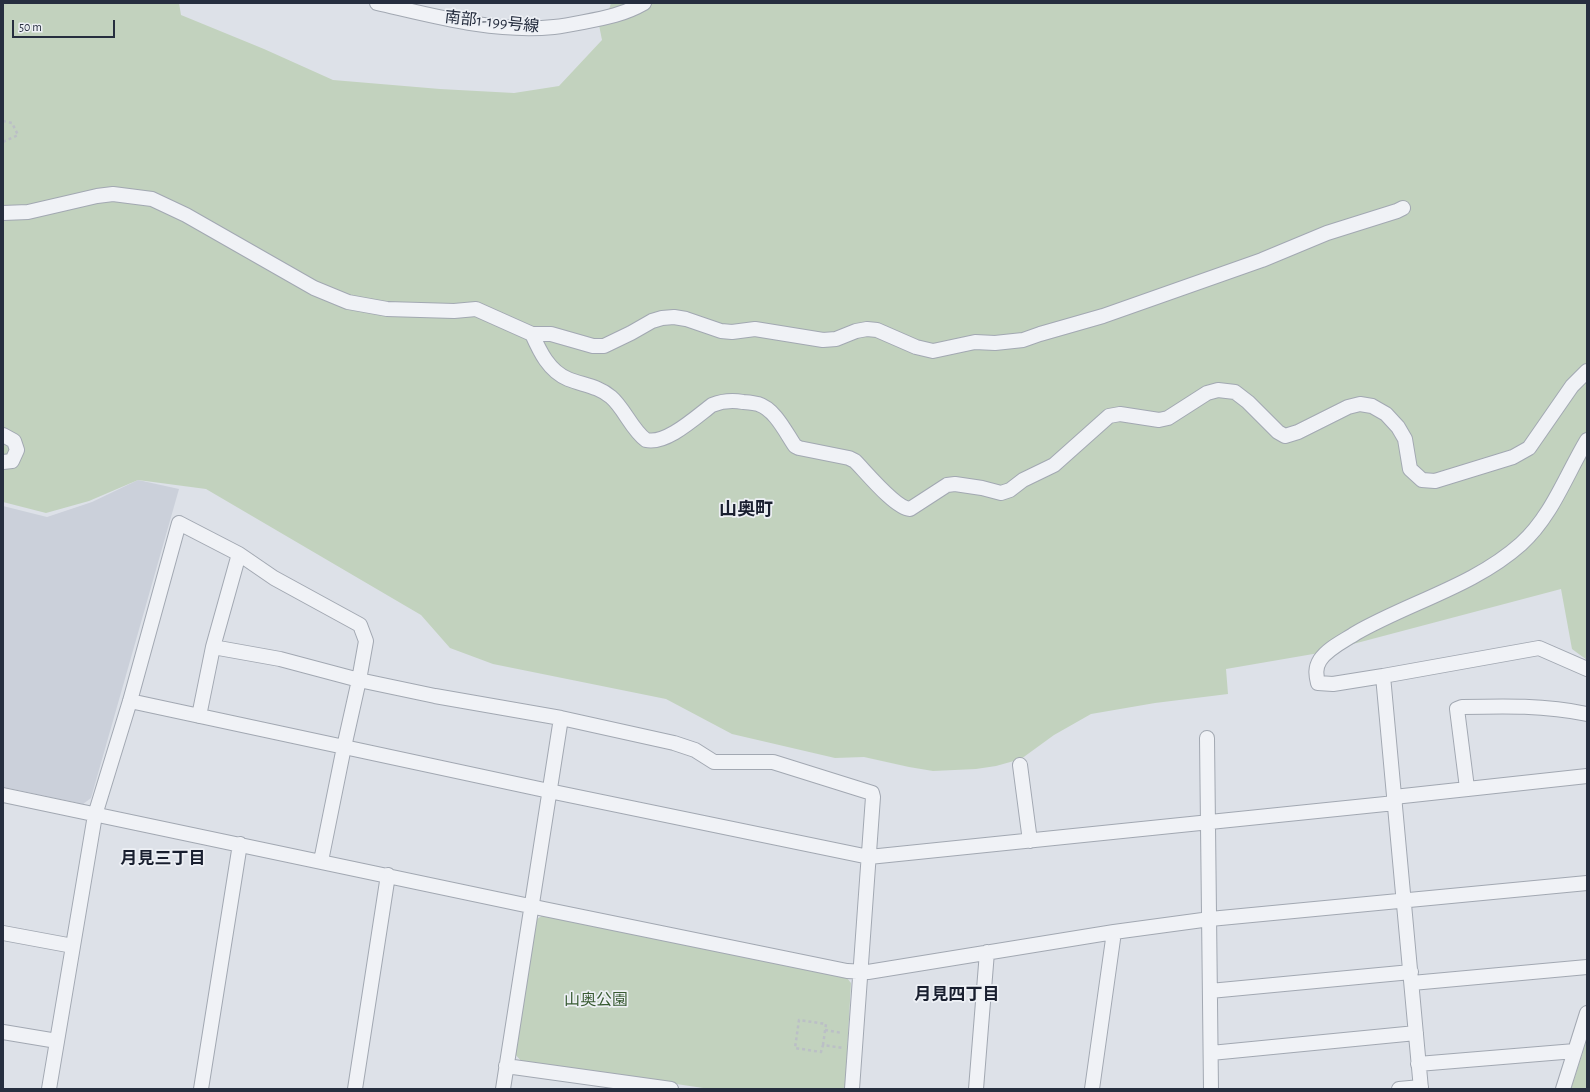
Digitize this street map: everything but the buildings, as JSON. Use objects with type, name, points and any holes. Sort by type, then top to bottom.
[{"type":"street","name":"南部1-199号線","points":[[377,3],[432,16],[512,28],[554,27],[607,18],[627,12],[644,3]]},
{"type":"street","points":[[3,213],[28,212],[97,196],[108,195],[152,198],[186,215],[314,288],[348,302],[387,309],[454,311],[476,309],[532,334],[551,334],[593,346],[604,346],[652,321],[674,317],[686,319],[721,331],[732,332],[755,329],[823,340],[836,339],[867,329],[877,330],[916,348],[933,350],[975,342],[995,343],[1023,340],[1104,316],[1262,260],[1327,233],[1403,208]]},
{"type":"street","points":[[532,334],[536,345],[551,367],[558,374],[568,379],[602,390],[612,398],[646,440],[660,440],[673,434],[712,405],[719,402],[733,400],[759,404],[775,417],[795,446],[849,458],[855,461],[885,492],[905,509],[910,509],[946,485],[962,485],[1001,493],[1010,490],[1023,480],[1054,466],[1109,416],[1120,414],[1159,420],[1168,418],[1207,393],[1218,390],[1234,392],[1248,402],[1278,432],[1285,436],[1298,432],[1348,407],[1360,404],[1372,406],[1386,414],[1398,427],[1405,439],[1410,469],[1422,480],[1435,481],[1513,457],[1529,448],[1572,386],[1587,371]]},
{"type":"street","points":[[3,435],[14,441],[17,450],[12,461],[3,462]]},
{"type":"street","points":[[1587,440],[1560,493],[1530,534],[1520,545],[1484,572],[1373,624],[1333,646],[1320,660],[1315,674],[1318,683],[1333,684],[1539,648],[1587,669]]},
{"type":"street","points":[[49,1089],[95,814],[130,701],[179,523],[240,554],[274,578],[360,625],[366,641],[321,861]]},
{"type":"street","points":[[199,716],[213,647],[240,554]]},
{"type":"street","points":[[213,647],[280,659],[359,680],[435,696],[561,718],[674,743],[695,750],[714,762],[773,762],[872,793],[873,798],[852,1089]]},
{"type":"street","points":[[1383,676],[1421,1088],[1398,1089]]},
{"type":"street","points":[[130,701],[549,791],[869,857],[1209,822],[1394,800],[1467,788],[1587,776]]},
{"type":"street","points":[[1467,788],[1457,710],[1462,707],[1524,706],[1570,710],[1587,714]]},
{"type":"street","points":[[503,1089],[561,718]]},
{"type":"street","points":[[1207,738],[1211,1089]]},
{"type":"street","points":[[1020,765],[1030,841]]},
{"type":"street","points":[[3,795],[531,906],[861,972],[1114,932],[1210,919],[1587,883]]},
{"type":"street","points":[[201,1089],[240,844]]},
{"type":"street","points":[[355,1089],[388,875]]},
{"type":"street","points":[[1092,1089],[1114,932]]},
{"type":"street","points":[[3,933],[73,946]]},
{"type":"street","points":[[976,1089],[987,952]]},
{"type":"street","points":[[1210,991],[1411,977],[1587,967]]},
{"type":"street","points":[[1563,1089],[1587,1013]]},
{"type":"street","points":[[3,1032],[57,1041]]},
{"type":"street","points":[[1210,1053],[1416,1034]]},
{"type":"street","points":[[1418,1064],[1575,1051]]},
{"type":"street","points":[[506,1066],[595,1084],[671,1089]]},
{"type":"path","points":[[3,121],[12,122],[18,136],[3,142]]},
{"type":"path","points":[[799,1020],[826,1024],[823,1045],[821,1052],[795,1048],[799,1020]]},
{"type":"path","points":[[825,1030],[856,1036]]},
{"type":"path","points":[[823,1045],[855,1050]]},
{"type":"shaded area","points":[[138,480],[179,489],[91,798],[83,804],[3,787],[3,506],[47,517],[92,502]]},
{"type":"green space","points":[[3,3],[179,3],[181,15],[264,49],[333,80],[440,89],[514,93],[559,86],[602,40],[599,25],[608,13],[611,3],[1587,3],[1587,660],[1572,649],[1561,589],[1319,653],[1226,669],[1228,694],[1155,703],[1091,714],[1054,735],[1021,759],[996,766],[976,769],[933,771],[864,757],[835,758],[732,734],[666,699],[493,664],[450,648],[421,615],[206,489],[138,480],[89,501],[46,513],[3,502]]},
{"type":"green space","name":"山奥公園","points":[[543,915],[847,978],[851,983],[845,1089],[710,1089],[521,1061],[515,1054],[537,919]]},
{"type":"green space","points":[[1587,1039],[1587,1089],[1571,1089]]},
{"type":"district","name":"山奥町","points":[[746,510]]},
{"type":"district","name":"月見三丁目","points":[[163,859]]},
{"type":"district","name":"月見四丁目","points":[[957,995]]}]
